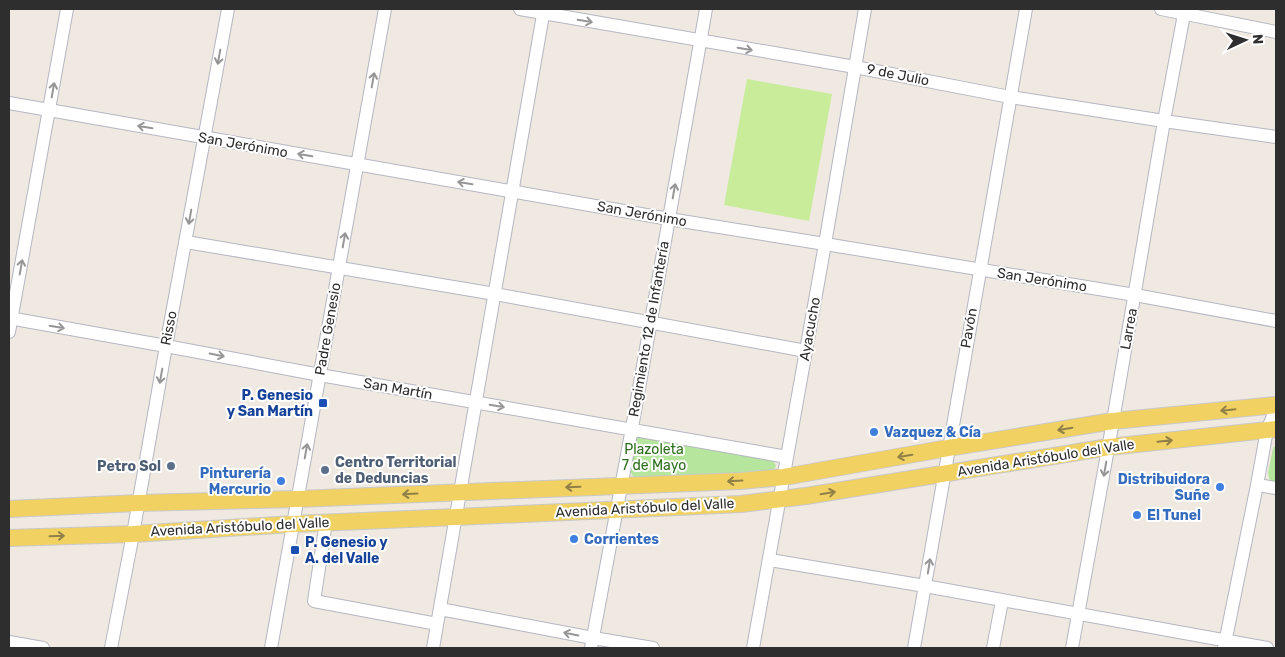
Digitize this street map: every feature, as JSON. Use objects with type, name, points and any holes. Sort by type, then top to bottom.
[{"type":"main road","name":"Avenida Aristóbulo del Valle","points":[[9,509],[740,481],[784,477],[1113,421],[1276,407]]},
{"type":"main road","name":"Avenida Aristóbulo del Valle","points":[[9,538],[133,534],[326,522],[741,504],[780,500],[1109,446],[1272,429]]},
{"type":"street","points":[[9,332],[67,9]]},
{"type":"street","name":"Risso","points":[[111,648],[228,9]]},
{"type":"street","name":"Padre Genesio","points":[[271,648],[385,9]]},
{"type":"street","name":"9 de Julio","points":[[520,9],[544,11],[1010,97],[1276,137]]},
{"type":"street","name":"Regimiento 12 de Infantería","points":[[592,643],[706,9]]},
{"type":"street","name":"Ayacucho","points":[[753,648],[770,560],[865,9]]},
{"type":"street","name":"Pavón","points":[[914,648],[1026,9]]},
{"type":"street","points":[[1161,9],[1185,11],[1276,32]]},
{"type":"street","points":[[433,648],[544,11]]},
{"type":"street","name":"Larrea","points":[[1072,648],[1185,11]]},
{"type":"street","name":"San Jerónimo","points":[[9,104],[669,219],[1135,295],[1276,321]]},
{"type":"street","points":[[186,242],[495,294],[806,351]]},
{"type":"street","name":"San Martín","points":[[10,319],[787,457]]},
{"type":"street","points":[[1224,644],[1276,407]]},
{"type":"street","points":[[1258,485],[1276,488]]},
{"type":"street","points":[[326,522],[314,601],[437,624]]},
{"type":"street","points":[[770,560],[925,586],[1224,644],[1267,648]]},
{"type":"street","points":[[993,648],[1002,601]]},
{"type":"street","points":[[440,609],[592,643],[653,648]]},
{"type":"street","points":[[9,642],[43,648]]},
{"type":"green space","points":[[747,79],[832,94],[809,221],[724,205]]},
{"type":"green space","name":"Plazoleta 7 de Mayo","points":[[637,437],[770,459],[776,466],[769,473],[637,478],[633,476],[629,469]]},
{"type":"green space","points":[[1276,445],[1276,483],[1270,481],[1268,473],[1273,448]]},
{"type":"place","name":"P. Genesio y San Martín","points":[[323,403]]},
{"type":"place","name":"Vazquez & Cía","points":[[874,432]]},
{"type":"place","name":"Petro Sol","points":[[171,466]]},
{"type":"place","name":"Centro Territorial de Deduncias","points":[[325,470]]},
{"type":"place","name":"Pinturería Mercurio","points":[[281,481]]},
{"type":"place","name":"Distribuidora Suñe","points":[[1220,487]]},
{"type":"place","name":"El Tunel","points":[[1137,515]]},
{"type":"place","name":"Corrientes","points":[[574,539]]},
{"type":"place","name":"P. Genesio y A. del Valle","points":[[295,550]]}]
